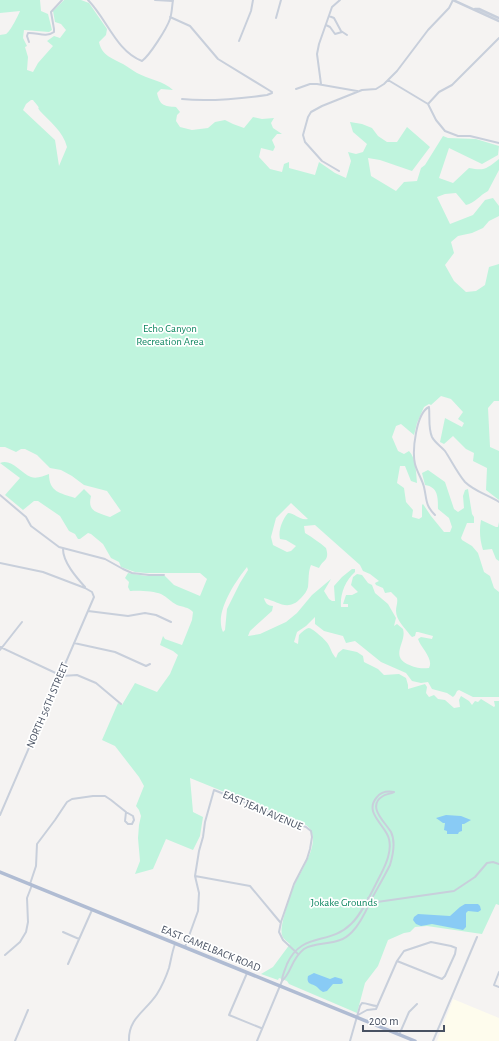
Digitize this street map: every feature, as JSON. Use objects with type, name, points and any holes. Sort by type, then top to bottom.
[{"type":"main road","name":"EAST CAMELBACK ROAD","points":[[0,872],[247,973],[358,1016],[415,1041]]},
{"type":"street","points":[[30,42],[27,36],[28,34],[47,35],[54,32],[50,12],[62,0]]},
{"type":"street","points":[[88,0],[95,7],[125,50],[135,58],[142,61],[151,52],[166,27],[170,17],[173,0],[155,0]]},
{"type":"street","points":[[239,41],[248,19],[253,0]]},
{"type":"street","points":[[276,18],[281,0]]},
{"type":"street","points":[[321,84],[317,54],[319,44],[332,7],[340,0]]},
{"type":"street","points":[[339,170],[322,161],[304,142],[303,135],[305,124],[311,112],[316,108],[358,91],[376,89],[388,80],[397,71],[428,30],[449,8],[453,0],[475,9],[479,9],[499,19]]},
{"type":"street","points":[[329,16],[336,20],[342,32],[347,35]]},
{"type":"street","points":[[170,17],[190,26],[218,59],[272,92],[267,96],[230,100],[198,101],[182,99]]},
{"type":"street","points":[[326,25],[330,27],[335,34],[342,32]]},
{"type":"street","points":[[428,104],[439,92],[452,85],[499,38]]},
{"type":"street","points":[[388,80],[428,104],[436,120],[445,132],[458,136],[470,136],[499,143]]},
{"type":"street","points":[[296,89],[310,84],[321,84],[358,91]]},
{"type":"street","points":[[435,515],[427,505],[423,485],[415,464],[414,456],[417,427],[422,414],[425,409],[429,407],[431,417],[430,425],[433,439],[443,449],[464,481],[475,489],[499,502]]},
{"type":"street","points":[[0,495],[26,517],[31,526],[56,545],[105,560],[132,573],[164,575]]},
{"type":"street","points":[[63,548],[63,554],[68,564],[85,588]]},
{"type":"street","points":[[0,563],[43,572],[85,588]]},
{"type":"street","name":"NORTH 56TH STREET","points":[[0,815],[94,595],[85,588]]},
{"type":"street","points":[[88,611],[128,616],[145,614],[156,615],[171,622]]},
{"type":"street","points":[[22,622],[1,649],[60,675],[77,675],[96,683],[121,704]]},
{"type":"street","points":[[74,643],[115,652],[146,666],[150,664]]},
{"type":"street","name":"EAST JEAN AVENUE","points":[[195,876],[199,851],[204,837],[205,822],[214,790],[306,827],[311,831],[312,837],[310,849],[307,859],[294,884],[280,922]]},
{"type":"street","points":[[256,1041],[282,981],[282,976],[295,951],[304,944],[313,940],[332,937],[346,929],[357,918],[384,868],[388,858],[390,845],[387,833],[374,814],[373,805],[376,797],[380,794],[390,791],[394,792],[381,797],[376,808],[382,822],[391,832],[394,840],[392,858],[388,870],[360,921],[352,932],[341,940],[314,945],[306,948],[298,954],[286,978],[282,981]]},
{"type":"street","points":[[5,955],[20,942],[26,932],[28,922],[27,898],[36,866],[37,844],[67,802],[72,799],[105,796],[133,816],[134,820],[132,824],[128,824],[125,821],[126,812]]},
{"type":"street","points":[[368,898],[376,902],[454,891],[476,877],[487,863],[493,862],[499,864]]},
{"type":"street","points":[[184,947],[198,911],[199,893],[195,876],[250,886],[280,922],[279,932],[283,940],[298,954]]},
{"type":"street","points":[[68,964],[92,909]]},
{"type":"street","points":[[63,932],[79,939]]},
{"type":"street","points":[[433,1041],[477,937]]},
{"type":"street","points":[[358,1016],[367,1010],[374,1010],[377,1006],[397,961],[404,951],[431,942],[456,948],[455,954],[445,976],[442,979],[397,961]]},
{"type":"street","points":[[129,1041],[129,1031],[133,1021],[157,994],[164,980],[169,968],[175,943]]},
{"type":"street","points":[[499,972],[494,985],[499,987]]},
{"type":"street","points":[[247,973],[229,1016],[262,1029]]},
{"type":"street","points":[[350,1041],[362,1003],[377,1006]]},
{"type":"street","points":[[399,1035],[409,1012],[417,1004]]},
{"type":"street","points":[[367,1010],[369,1008],[368,1005]]},
{"type":"street","points":[[15,1041],[28,1010]]},
{"type":"shaded area","points":[[453,999],[499,1018],[499,1041],[437,1041]]},
{"type":"green space","points":[[0,0],[40,0],[41,11],[48,14],[52,30],[49,32],[24,30],[23,38],[27,46],[25,47],[28,57],[27,70],[33,72],[38,63],[53,46],[47,41],[54,36],[60,38],[66,30],[61,24],[55,22],[53,11],[64,0],[81,0],[89,3],[107,29],[106,35],[99,42],[102,50],[108,56],[137,73],[161,82],[173,90],[161,89],[157,93],[161,103],[176,107],[180,112],[177,115],[176,121],[180,127],[192,130],[208,128],[215,122],[225,120],[244,128],[253,117],[262,119],[274,118],[271,123],[273,128],[282,134],[277,134],[272,140],[275,147],[273,151],[261,148],[259,157],[270,169],[282,172],[284,164],[289,162],[289,168],[315,175],[319,162],[335,173],[346,178],[351,161],[348,152],[356,154],[363,152],[367,144],[353,132],[350,122],[362,124],[372,128],[378,136],[387,142],[397,142],[407,127],[430,147],[412,171],[380,160],[368,158],[371,176],[396,191],[404,182],[417,181],[421,168],[425,165],[443,136],[448,138],[476,139],[499,146],[498,155],[482,164],[449,148],[439,178],[453,183],[469,168],[482,169],[499,159],[499,170],[488,191],[469,204],[466,205],[456,193],[445,194],[437,197],[450,224],[473,215],[485,200],[493,198],[499,206],[499,216],[489,221],[483,228],[472,233],[458,236],[451,242],[454,253],[445,265],[454,281],[466,292],[476,291],[485,285],[489,267],[499,264],[499,401],[494,401],[488,408],[490,447],[499,451],[499,500],[486,490],[487,468],[473,461],[474,453],[466,449],[453,436],[444,444],[440,442],[445,418],[462,427],[464,423],[458,419],[463,412],[451,399],[441,396],[431,405],[429,404],[424,407],[417,423],[414,435],[401,424],[396,426],[392,437],[398,451],[404,454],[409,451],[413,458],[416,470],[417,483],[411,481],[405,466],[400,466],[397,483],[404,488],[406,502],[413,510],[412,517],[419,519],[422,517],[423,504],[444,532],[450,532],[452,527],[449,518],[438,509],[435,490],[425,485],[422,473],[428,470],[445,482],[454,509],[458,512],[464,508],[463,496],[465,490],[468,489],[474,523],[467,523],[461,538],[472,546],[478,553],[484,572],[490,576],[494,588],[499,592],[499,697],[473,697],[459,690],[453,697],[447,693],[432,689],[428,682],[421,683],[412,681],[406,673],[381,662],[355,641],[346,643],[343,636],[324,631],[315,624],[315,617],[297,632],[294,642],[298,644],[299,635],[309,628],[327,642],[336,658],[338,653],[343,649],[357,652],[363,656],[364,662],[378,669],[384,675],[399,674],[406,678],[408,689],[425,684],[427,687],[426,693],[429,697],[434,695],[438,699],[445,700],[454,708],[460,707],[459,700],[461,696],[472,705],[475,701],[478,702],[481,699],[494,707],[494,701],[499,701],[499,905],[496,904],[482,934],[427,926],[415,927],[410,932],[388,940],[378,966],[365,983],[357,1013],[289,984],[287,981],[279,978],[278,980],[261,974],[273,967],[290,944],[284,939],[282,925],[291,894],[310,854],[313,838],[311,831],[306,825],[190,778],[193,812],[203,817],[200,836],[193,850],[166,839],[153,869],[135,874],[140,861],[138,838],[141,816],[136,806],[144,786],[139,777],[115,746],[102,740],[118,703],[122,705],[135,683],[157,692],[170,674],[178,655],[160,645],[163,636],[165,639],[182,645],[192,620],[193,612],[187,608],[177,605],[158,593],[130,591],[128,587],[129,582],[125,578],[128,573],[146,576],[165,576],[174,585],[200,596],[207,579],[200,573],[146,573],[135,572],[121,567],[119,562],[111,558],[103,544],[91,534],[88,533],[78,539],[75,534],[69,531],[60,516],[38,501],[34,501],[23,510],[5,495],[20,478],[0,463],[4,462],[12,464],[33,478],[49,474],[53,488],[65,495],[75,498],[84,489],[91,496],[90,505],[94,511],[110,517],[121,511],[107,491],[84,485],[61,470],[50,468],[37,455],[25,449],[21,449],[16,452],[5,447],[0,447],[0,35],[8,33],[20,11],[0,13]],"holes":[[[33,100],[39,107],[38,109],[56,127],[65,141],[67,147],[59,166],[55,140],[23,110],[26,104]],[[291,503],[308,519],[302,519],[288,513],[284,519],[280,529],[280,539],[286,540],[296,546],[291,551],[287,552],[273,545],[271,537],[276,518]],[[315,525],[360,565],[363,571],[379,581],[375,583],[376,585],[383,588],[385,593],[391,592],[397,598],[397,618],[412,637],[415,636],[416,632],[433,636],[432,639],[421,637],[418,639],[429,657],[429,668],[416,667],[407,664],[402,660],[399,652],[404,634],[403,629],[397,624],[394,626],[396,618],[388,604],[375,593],[372,585],[368,583],[362,575],[357,574],[353,577],[351,585],[358,592],[352,595],[346,595],[343,604],[348,604],[348,607],[341,607],[341,597],[344,588],[348,579],[355,572],[355,569],[352,569],[342,577],[334,586],[335,601],[329,599],[324,591],[331,579],[312,595],[297,613],[286,622],[260,634],[248,636],[250,631],[272,611],[273,606],[267,604],[264,598],[283,605],[296,602],[303,596],[308,588],[311,565],[319,568],[327,558],[326,548],[305,533],[304,526]],[[247,567],[248,570],[227,609],[225,630],[223,632],[221,624],[223,607],[242,573]]]},
{"type":"green space","points":[[481,520],[496,527],[498,527],[499,522],[499,561],[496,559],[492,549],[483,550],[480,535]]},
{"type":"water","points":[[446,815],[461,816],[471,820],[462,824],[462,831],[458,834],[447,834],[447,831],[444,830],[445,823],[436,818]]},
{"type":"water","points":[[465,904],[478,904],[481,910],[478,912],[468,911],[466,913],[466,927],[463,930],[432,924],[421,926],[416,924],[413,920],[418,914],[450,916]]},
{"type":"water","points":[[314,973],[330,979],[335,977],[342,979],[343,983],[333,984],[327,991],[323,992],[308,981],[308,976]]},
{"type":"park label","name":"Echo Canyon Recreation Area","points":[[170,334]]},
{"type":"park label","name":"Jokake Grounds","points":[[344,902]]}]
